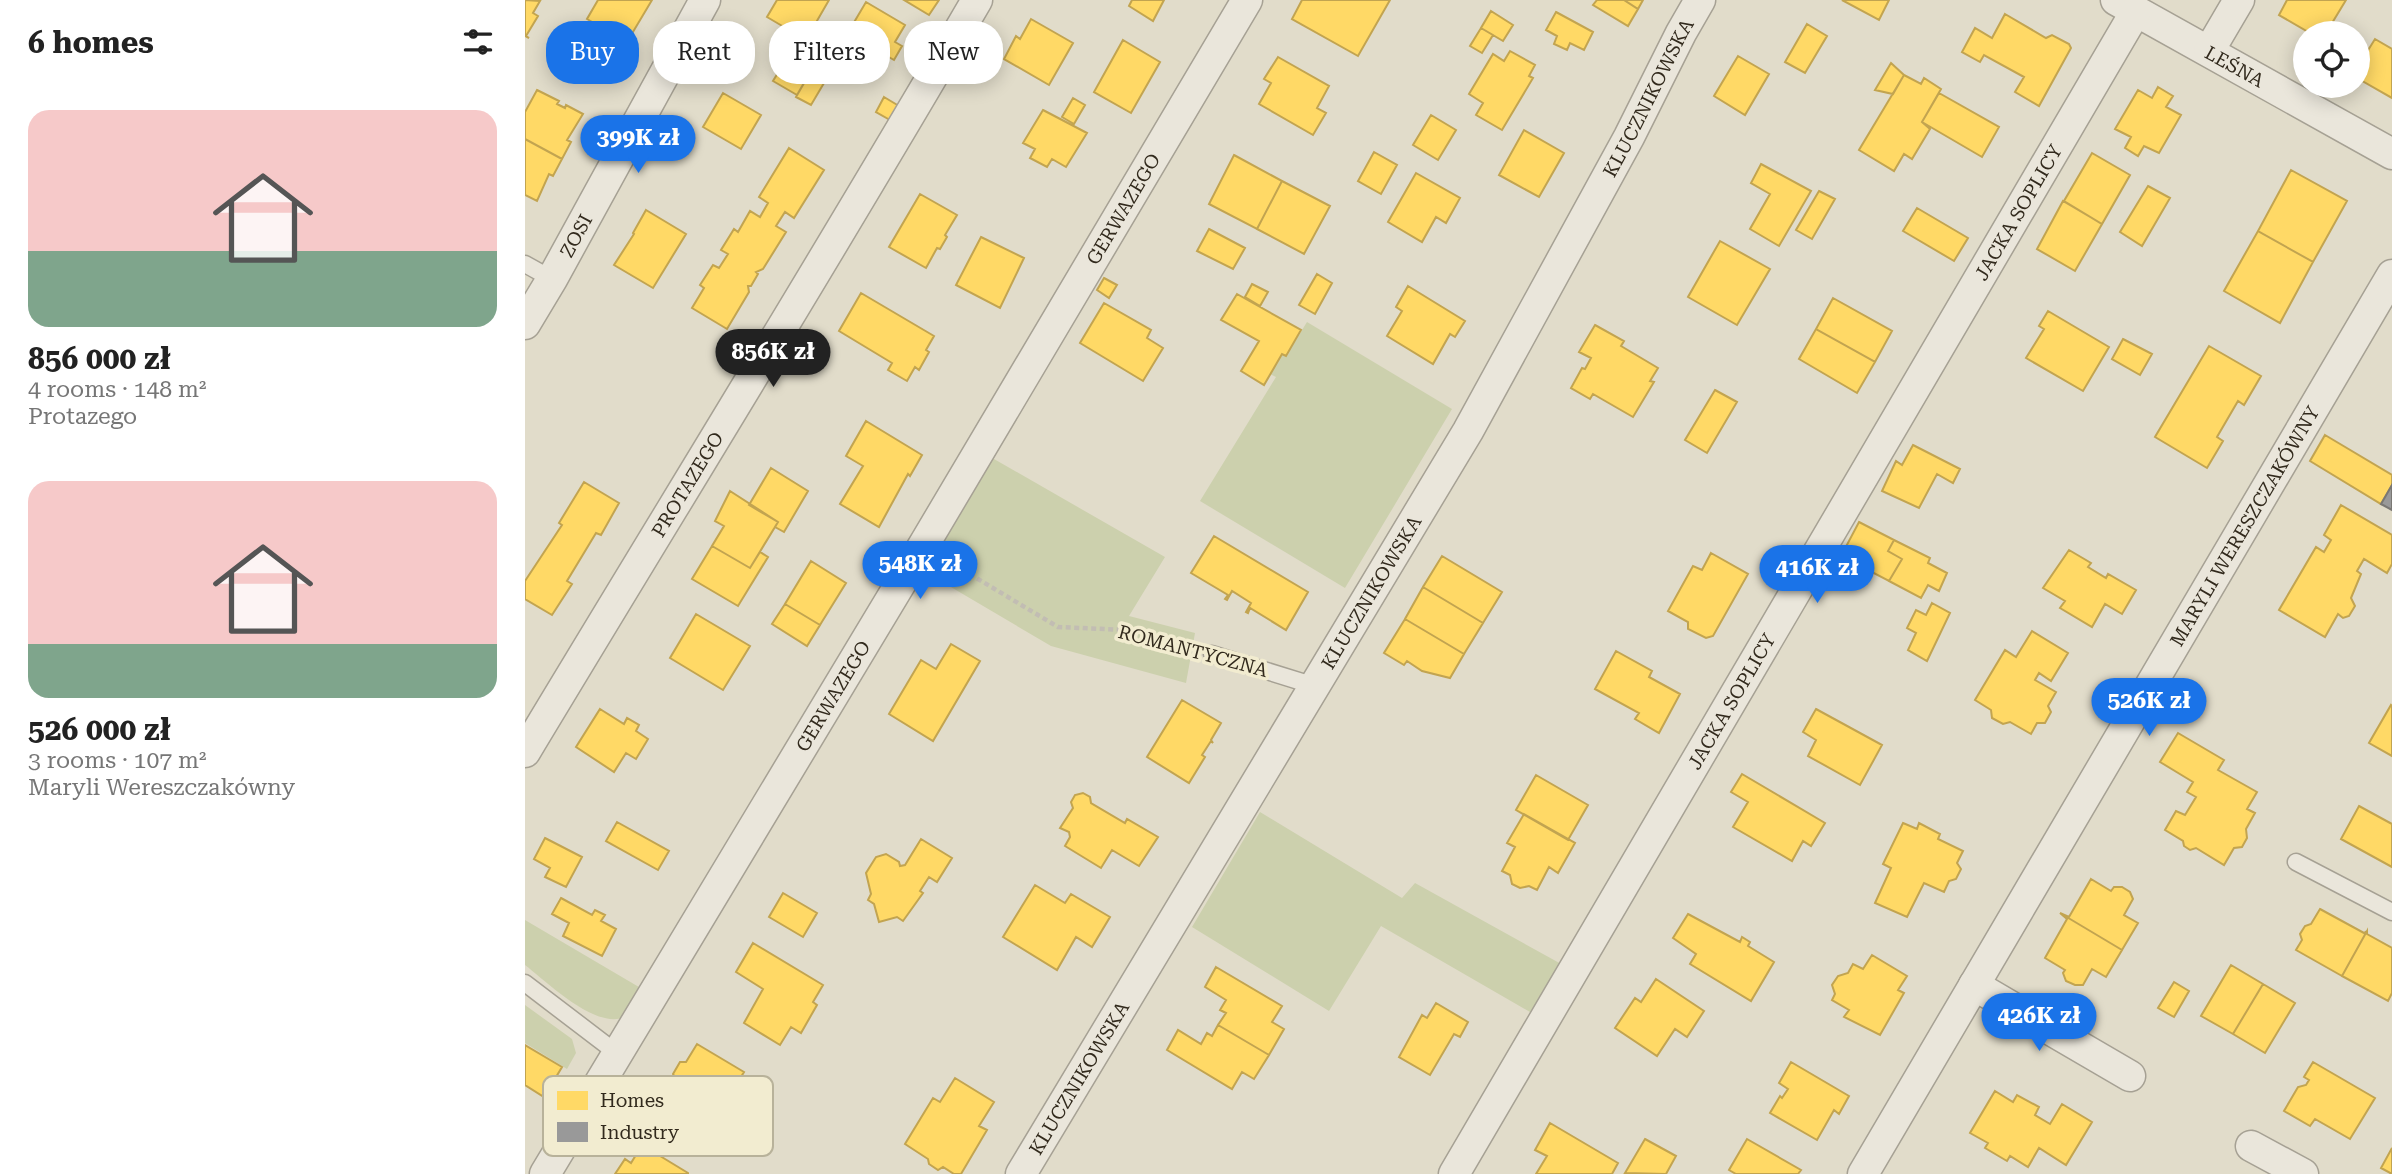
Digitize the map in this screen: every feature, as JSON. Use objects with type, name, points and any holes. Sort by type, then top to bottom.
[{"type":"street","name":"ZOSI","points":[[525,324],[705,0]]},
{"type":"street","name":"PROTAZEGO","points":[[525,752],[873,180],[977,0]]},
{"type":"street","name":"GERWAZEGO","points":[[605,1076],[1247,0]]},
{"type":"street","name":"KLUCZNIKOWSKA","points":[[1021,1174],[1468,431],[1629,137],[1700,0]]},
{"type":"street","points":[[2209,51],[2239,0]]},
{"type":"street","name":"LEŚNA","points":[[2126,5],[2392,154]]},
{"type":"street","name":"JACKA SOPLICY","points":[[1454,1174],[2126,5]]},
{"type":"street","name":"MARYLI WERESZCZAKÓWNY","points":[[1863,1174],[2392,275]]},
{"type":"street","points":[[1974,985],[2130,1076]]},
{"type":"street","points":[[2251,1146],[2303,1174]]},
{"type":"street","name":"GERWAZEGO","points":[[545,1174],[556,1156]]},
{"type":"lane","points":[[525,264],[552,279]]},
{"type":"lane","name":"ROMANTYCZNA","points":[[1212,654],[1315,686]]},
{"type":"lane","points":[[2296,862],[2392,912]]},
{"type":"lane","points":[[525,983],[618,1054]]},
{"type":"path","name":"ROMANTYCZNA","points":[[923,546],[1058,627],[1127,630],[1212,654]]},
{"type":"green space","points":[[1307,322],[1452,409],[1345,588],[1200,501],[1276,377],[1270,374],[1282,354],[1286,356]]},
{"type":"green space","points":[[987,455],[1165,557],[1129,616],[1195,633],[1186,683],[1051,646],[922,570]]},
{"type":"green space","points":[[1260,812],[1402,898],[1415,883],[1563,965],[1530,1012],[1381,926],[1329,1011],[1192,927]]},
{"type":"green space","points":[[525,920],[644,990],[636,1006],[629,1014],[618,1019],[604,1018],[590,1013],[560,994],[525,965]]},
{"type":"green space","points":[[525,1005],[572,1039],[576,1053],[567,1069],[525,1043]]},
{"type":"building: Homes","points":[[525,0],[540,1],[533,13],[538,16],[526,36],[529,38],[525,36]]},
{"type":"building: Homes","points":[[598,0],[652,0],[639,22],[587,19]]},
{"type":"building: Homes","points":[[777,0],[829,0],[817,21],[774,21],[767,17]]},
{"type":"building: Homes","points":[[904,0],[939,0],[929,15]]},
{"type":"building: Homes","points":[[1132,0],[1164,0],[1153,21],[1129,6]]},
{"type":"building: Homes","points":[[1302,0],[1390,0],[1358,56],[1292,19]]},
{"type":"building: Homes","points":[[1597,0],[1624,0],[1638,9],[1628,26],[1593,5]]},
{"type":"building: Homes","points":[[1624,0],[1643,0],[1638,9]]},
{"type":"building: Homes","points":[[1842,0],[1889,0],[1879,20]]},
{"type":"building: Homes","points":[[2287,0],[2346,0],[2333,21],[2293,21],[2293,23],[2279,15]]},
{"type":"building: Homes","points":[[866,2],[904,24],[895,42],[902,46],[894,60],[890,58],[890,21],[855,21]]},
{"type":"building: Homes","points":[[1491,11],[1513,25],[1503,41],[1481,28]]},
{"type":"building: Homes","points":[[1556,12],[1593,32],[1584,50],[1570,43],[1567,50],[1554,44],[1557,36],[1546,30]]},
{"type":"building: Homes","points":[[2005,14],[2046,38],[2052,35],[2069,44],[2071,48],[2039,106],[2015,92],[2024,77],[1984,55],[1980,62],[1962,52],[1975,28],[1992,38]]},
{"type":"building: Homes","points":[[1031,19],[1073,43],[1049,85],[1004,59],[1016,36],[1020,39]]},
{"type":"building: Homes","points":[[1807,24],[1827,36],[1805,73],[1785,62]]},
{"type":"building: Homes","points":[[1481,28],[1493,35],[1482,53],[1470,46]]},
{"type":"building: Homes","points":[[2375,39],[2392,49],[2392,98],[2370,85],[2370,47]]},
{"type":"building: Homes","points":[[1123,40],[1160,62],[1131,113],[1094,92]]},
{"type":"building: Homes","points":[[1510,51],[1535,65],[1529,76],[1533,78],[1502,130],[1476,115],[1483,103],[1469,94],[1493,54],[1504,61]]},
{"type":"building: Homes","points":[[1738,56],[1769,74],[1745,115],[1714,96]]},
{"type":"building: Homes","points":[[1278,57],[1329,86],[1317,108],[1326,113],[1313,135],[1259,104],[1271,83],[1264,79]]},
{"type":"building: Homes","points":[[1891,63],[1904,75],[1893,94],[1875,90]]},
{"type":"building: Homes","points":[[1904,75],[1921,84],[1924,78],[1941,89],[1922,122],[1930,129],[1912,159],[1904,154],[1894,171],[1859,150]]},
{"type":"building: Homes","points":[[778,84],[803,84],[797,95]]},
{"type":"building: Homes","points":[[804,84],[823,84],[811,105],[796,97]]},
{"type":"building: Homes","points":[[2158,87],[2173,96],[2166,107],[2181,115],[2159,153],[2144,146],[2138,156],[2125,148],[2131,137],[2115,129],[2138,90],[2152,98]]},
{"type":"building: Homes","points":[[537,90],[559,101],[557,104],[565,108],[566,105],[583,114],[567,140],[571,142],[562,159],[525,139],[525,112]]},
{"type":"building: Homes","points":[[723,93],[761,115],[741,149],[703,127]]},
{"type":"building: Homes","points":[[1939,93],[1999,127],[1982,157],[1922,122]]},
{"type":"building: Homes","points":[[884,97],[899,106],[890,120],[876,112]]},
{"type":"building: Homes","points":[[1073,98],[1085,105],[1074,124],[1062,117]]},
{"type":"building: Homes","points":[[1043,110],[1087,133],[1066,167],[1052,159],[1047,167],[1030,158],[1035,149],[1023,143]]},
{"type":"building: Homes","points":[[1431,115],[1456,130],[1438,160],[1413,145]]},
{"type":"building: Homes","points":[[1524,130],[1564,153],[1539,197],[1499,175]]},
{"type":"building: Homes","points":[[525,139],[562,159],[553,176],[549,174],[537,201],[525,195]]},
{"type":"building: Homes","points":[[789,148],[824,170],[794,218],[785,212],[776,226],[786,232],[763,269],[756,272],[758,274],[751,286],[748,286],[749,292],[727,329],[692,308],[704,288],[700,285],[713,265],[719,268],[728,254],[721,250],[734,229],[738,232],[750,211],[760,217],[768,203],[759,197]]},
{"type":"building: Homes","points":[[1374,152],[1397,165],[1381,194],[1358,181]]},
{"type":"building: Homes","points":[[2092,153],[2130,175],[2102,224],[2064,201]]},
{"type":"building: Homes","points":[[1234,155],[1282,181],[1257,229],[1209,204]]},
{"type":"building: Homes","points":[[1761,164],[1811,191],[1779,246],[1750,229],[1770,194],[1751,183]]},
{"type":"building: Homes","points":[[2291,170],[2347,201],[2313,262],[2258,231]]},
{"type":"building: Homes","points":[[1416,173],[1460,198],[1446,223],[1436,217],[1422,242],[1388,222]]},
{"type":"building: Homes","points":[[1282,181],[1330,206],[1304,254],[1257,229]]},
{"type":"building: Homes","points":[[2148,186],[2170,198],[2142,246],[2120,232]]},
{"type":"building: Homes","points":[[1819,191],[1835,199],[1812,239],[1796,230]]},
{"type":"building: Homes","points":[[920,194],[957,215],[940,249],[937,248],[926,268],[889,247]]},
{"type":"building: Homes","points":[[2063,201],[2102,224],[2075,271],[2037,249]]},
{"type":"building: Homes","points":[[1917,208],[1968,238],[1954,261],[1903,231]]},
{"type":"building: Homes","points":[[646,210],[686,234],[653,288],[614,265]]},
{"type":"building: Homes","points":[[1209,229],[1245,248],[1233,269],[1197,251]]},
{"type":"building: Homes","points":[[2258,231],[2313,262],[2280,323],[2224,291]]},
{"type":"building: Homes","points":[[981,237],[1024,258],[1000,308],[956,285]]},
{"type":"building: Homes","points":[[1720,241],[1770,269],[1737,325],[1688,297]]},
{"type":"building: Homes","points":[[1317,274],[1332,283],[1315,314],[1299,305]]},
{"type":"building: Homes","points":[[1104,278],[1117,285],[1109,298],[1097,290]]},
{"type":"building: Homes","points":[[1252,284],[1268,292],[1260,306],[1245,297]]},
{"type":"building: Homes","points":[[1408,286],[1465,321],[1455,337],[1450,334],[1433,364],[1387,336],[1402,311],[1396,307]]},
{"type":"building: Homes","points":[[861,293],[934,336],[919,370],[915,367],[907,381],[888,370],[892,363],[839,331]]},
{"type":"building: Homes","points":[[1237,294],[1301,330],[1286,356],[1282,354],[1264,385],[1241,371],[1259,341],[1221,320]]},
{"type":"building: Homes","points":[[1833,298],[1892,331],[1875,362],[1816,329]]},
{"type":"building: Homes","points":[[1104,303],[1151,330],[1147,338],[1163,348],[1143,381],[1080,343]]},
{"type":"building: Homes","points":[[2048,311],[2109,347],[2083,391],[2026,358],[2044,329],[2039,326]]},
{"type":"building: Homes","points":[[1595,325],[1624,341],[1621,346],[1658,368],[1650,381],[1654,382],[1633,417],[1593,394],[1590,399],[1571,388],[1591,358],[1579,352]]},
{"type":"building: Homes","points":[[1816,329],[1875,362],[1857,393],[1799,359]]},
{"type":"building: Homes","points":[[2123,339],[2152,354],[2140,375],[2112,359]]},
{"type":"building: Homes","points":[[2209,346],[2261,376],[2244,405],[2238,401],[2217,437],[2223,441],[2207,468],[2155,437]]},
{"type":"building: Homes","points":[[1715,390],[1737,402],[1707,453],[1685,440]]},
{"type":"building: Homes","points":[[866,421],[922,455],[910,476],[908,474],[879,527],[840,504],[863,466],[846,456]]},
{"type":"building: Homes","points":[[2325,435],[2392,475],[2392,485],[2381,504],[2310,461]]},
{"type":"building: Homes","points":[[1913,445],[1960,469],[1953,483],[1937,474],[1919,508],[1882,491],[1896,461],[1902,465]]},
{"type":"building: Homes","points":[[771,468],[808,491],[784,532],[775,527],[778,522],[749,505]]},
{"type":"building: Homes","points":[[584,482],[619,503],[601,535],[596,533],[567,581],[572,584],[552,615],[525,599],[525,581],[562,525],[559,523]]},
{"type":"building: Homes","points":[[730,491],[778,522],[750,568],[712,546],[724,526],[715,521]]},
{"type":"building: Homes","points":[[2341,505],[2392,535],[2392,564],[2387,573],[2364,559],[2357,571],[2361,574],[2351,598],[2355,606],[2349,616],[2343,618],[2338,614],[2325,637],[2279,610],[2316,547],[2324,552],[2331,540],[2324,535]]},
{"type":"building: Homes","points":[[1859,522],[1894,540],[1888,551],[1902,559],[1889,581],[1841,556]]},
{"type":"building: Homes","points":[[1214,536],[1308,592],[1286,630],[1250,608],[1248,613],[1246,612],[1251,603],[1232,591],[1227,600],[1225,599],[1228,595],[1191,573]]},
{"type":"building: Homes","points":[[1894,540],[1930,558],[1928,563],[1947,573],[1939,591],[1928,585],[1921,598],[1889,581],[1902,559],[1888,551]]},
{"type":"building: Homes","points":[[712,546],[750,568],[760,552],[768,557],[738,606],[692,579]]},
{"type":"building: Homes","points":[[2069,550],[2091,563],[2088,567],[2106,578],[2108,574],[2136,590],[2122,614],[2105,604],[2092,627],[2060,608],[2065,601],[2043,588]]},
{"type":"building: Homes","points":[[1711,553],[1748,574],[1713,636],[1706,638],[1688,629],[1688,622],[1668,611],[1693,566],[1702,570]]},
{"type":"building: Homes","points":[[1442,556],[1502,592],[1483,623],[1423,587]]},
{"type":"building: Homes","points":[[811,561],[846,583],[820,625],[785,604]]},
{"type":"building: Homes","points":[[1423,587],[1483,623],[1464,654],[1405,619]]},
{"type":"building: Homes","points":[[1932,603],[1950,613],[1927,661],[1908,650],[1916,633],[1907,628],[1916,610],[1926,615]]},
{"type":"building: Homes","points":[[785,604],[820,625],[807,646],[772,624]]},
{"type":"building: Homes","points":[[696,614],[750,646],[723,690],[670,658]]},
{"type":"building: Homes","points":[[1405,619],[1464,654],[1450,678],[1422,671],[1407,661],[1404,665],[1384,653]]},
{"type":"building: Homes","points":[[2032,631],[2068,653],[2051,681],[2039,673],[2035,680],[2056,692],[2048,706],[2051,712],[2045,723],[2037,723],[2031,734],[2010,722],[2003,724],[1992,718],[1991,710],[1975,700],[2005,650],[2016,657]]},
{"type":"building: Homes","points":[[951,644],[980,661],[933,741],[889,714],[921,660],[936,669]]},
{"type":"building: Homes","points":[[1616,651],[1652,671],[1649,677],[1680,694],[1659,733],[1635,719],[1639,713],[1595,689]]},
{"type":"building: Homes","points":[[1182,700],[1221,723],[1211,740],[1213,743],[1211,741],[1202,755],[1205,757],[1189,783],[1147,757]]},
{"type":"building: Homes","points":[[2392,706],[2392,756],[2369,743]]},
{"type":"building: Homes","points":[[600,709],[624,724],[627,718],[639,725],[636,731],[648,739],[636,759],[626,753],[614,772],[576,747]]},
{"type":"building: Homes","points":[[1816,709],[1882,745],[1860,785],[1808,756],[1816,740],[1803,732]]},
{"type":"building: Homes","points":[[2178,733],[2224,760],[2218,770],[2257,792],[2247,809],[2255,813],[2246,829],[2247,838],[2242,847],[2234,848],[2224,865],[2196,848],[2190,850],[2184,846],[2183,841],[2165,830],[2176,811],[2185,815],[2196,797],[2187,792],[2193,782],[2160,762]]},
{"type":"building: Homes","points":[[1742,774],[1825,823],[1811,846],[1803,841],[1792,861],[1733,827],[1748,802],[1731,792]]},
{"type":"building: Homes","points":[[1536,775],[1588,805],[1568,840],[1516,810]]},
{"type":"building: Homes","points":[[1083,793],[1090,797],[1091,803],[1125,823],[1127,819],[1158,837],[1139,866],[1112,850],[1101,868],[1065,846],[1070,837],[1069,832],[1060,828],[1073,808],[1071,802],[1075,795]]},
{"type":"building: Homes","points":[[2359,806],[2392,824],[2392,867],[2341,839]]},
{"type":"building: Homes","points":[[1524,814],[1575,843],[1558,873],[1549,867],[1537,890],[1512,884],[1510,875],[1502,871],[1515,847],[1507,843]]},
{"type":"building: Homes","points":[[617,822],[669,851],[658,870],[606,841]]},
{"type":"building: Homes","points":[[1903,823],[1917,829],[1919,823],[1940,834],[1938,839],[1963,851],[1957,863],[1961,869],[1956,879],[1949,881],[1944,892],[1924,883],[1907,917],[1875,903],[1891,868],[1883,864]]},
{"type":"building: Homes","points":[[545,838],[582,857],[566,887],[545,877],[550,868],[534,859]]},
{"type":"building: Homes","points":[[921,839],[952,858],[937,882],[929,877],[920,891],[923,893],[903,921],[897,917],[879,922],[874,904],[868,900],[871,894],[866,873],[876,857],[886,854],[899,862],[900,866],[905,865]]},
{"type":"building: Homes","points":[[2091,879],[2111,891],[2114,887],[2122,887],[2130,892],[2133,899],[2124,915],[2138,923],[2122,950],[2060,913],[2069,917]]},
{"type":"building: Homes","points":[[1035,885],[1065,903],[1071,894],[1110,917],[1092,947],[1076,937],[1057,970],[1003,937]]},
{"type":"building: Homes","points":[[783,893],[817,913],[803,937],[769,917]]},
{"type":"building: Homes","points":[[561,898],[592,915],[595,910],[605,915],[601,921],[616,929],[602,956],[563,936],[569,923],[552,914]]},
{"type":"building: Homes","points":[[2320,909],[2364,933],[2367,931],[2342,976],[2296,950],[2302,940],[2300,934],[2305,926],[2311,924]]},
{"type":"building: Homes","points":[[2060,913],[2122,950],[2106,977],[2092,969],[2083,985],[2075,985],[2066,981],[2063,973],[2065,970],[2045,958],[2067,919]]},
{"type":"building: Homes","points":[[1688,914],[1740,942],[1742,937],[1750,942],[1748,946],[1774,962],[1751,1001],[1690,964],[1696,954],[1673,938]]},
{"type":"building: Homes","points":[[2367,931],[2367,934],[2392,948],[2392,993],[2388,1001],[2342,976]]},
{"type":"building: Homes","points":[[753,943],[823,985],[813,1002],[817,1005],[801,1033],[791,1027],[780,1045],[744,1023],[763,989],[736,972]]},
{"type":"building: Homes","points":[[1872,955],[1907,976],[1898,990],[1904,993],[1880,1035],[1844,1017],[1849,1010],[1832,1000],[1835,994],[1832,985],[1838,976],[1848,973],[1853,964],[1863,969]]},
{"type":"building: Homes","points":[[2231,965],[2263,984],[2233,1034],[2201,1016]]},
{"type":"building: Homes","points":[[1216,967],[1282,1006],[1272,1022],[1284,1029],[1269,1055],[1218,1025],[1226,1013],[1220,1010],[1226,1000],[1205,987]]},
{"type":"building: Homes","points":[[1656,979],[1704,1011],[1687,1037],[1675,1029],[1657,1056],[1615,1028],[1635,998],[1641,1002]]},
{"type":"building: Homes","points":[[2174,982],[2189,991],[2174,1017],[2158,1008]]},
{"type":"building: Homes","points":[[2263,984],[2295,1003],[2265,1053],[2233,1034]]},
{"type":"building: Homes","points":[[1436,1003],[1468,1022],[1460,1037],[1454,1034],[1430,1075],[1399,1057],[1422,1015],[1427,1018]]},
{"type":"building: Homes","points":[[1218,1025],[1269,1055],[1254,1079],[1242,1072],[1232,1089],[1167,1050],[1178,1030],[1201,1044],[1207,1033],[1212,1036]]},
{"type":"building: Homes","points":[[697,1044],[744,1072],[742,1076],[674,1076],[680,1062],[686,1062]]},
{"type":"building: Homes","points":[[525,1045],[562,1067],[557,1076],[543,1076],[543,1096],[525,1085]]},
{"type":"building: Homes","points":[[1791,1062],[1849,1096],[1839,1114],[1834,1110],[1817,1140],[1770,1113],[1780,1096],[1782,1098],[1788,1089],[1779,1083]]},
{"type":"building: Homes","points":[[2313,1062],[2375,1098],[2350,1139],[2315,1119],[2310,1126],[2284,1111],[2298,1087],[2306,1085],[2309,1080],[2304,1077]]},
{"type":"building: Homes","points":[[955,1078],[994,1102],[979,1126],[987,1130],[961,1174],[954,1174],[943,1167],[938,1170],[929,1164],[928,1159],[905,1144],[933,1098],[940,1102]]},
{"type":"building: Homes","points":[[1995,1091],[2013,1102],[2017,1095],[2039,1107],[2035,1115],[2050,1124],[2062,1104],[2092,1122],[2066,1165],[2039,1148],[2028,1167],[2010,1156],[2007,1161],[1985,1148],[1988,1143],[1970,1133]]},
{"type":"building: Homes","points":[[1550,1123],[1618,1163],[1612,1174],[1536,1174],[1547,1156],[1535,1150]]},
{"type":"building: Homes","points":[[1645,1139],[1676,1156],[1666,1174],[1625,1173]]},
{"type":"building: Homes","points":[[1747,1139],[1801,1170],[1798,1174],[1736,1174],[1729,1170]]},
{"type":"building: Homes","points":[[2392,1148],[2392,1174],[2381,1168]]},
{"type":"building: Homes","points":[[635,1156],[660,1156],[688,1174],[615,1174],[625,1159],[631,1163]]},
{"type":"building: Industry","points":[[2392,485],[2392,510],[2381,504]]}]
